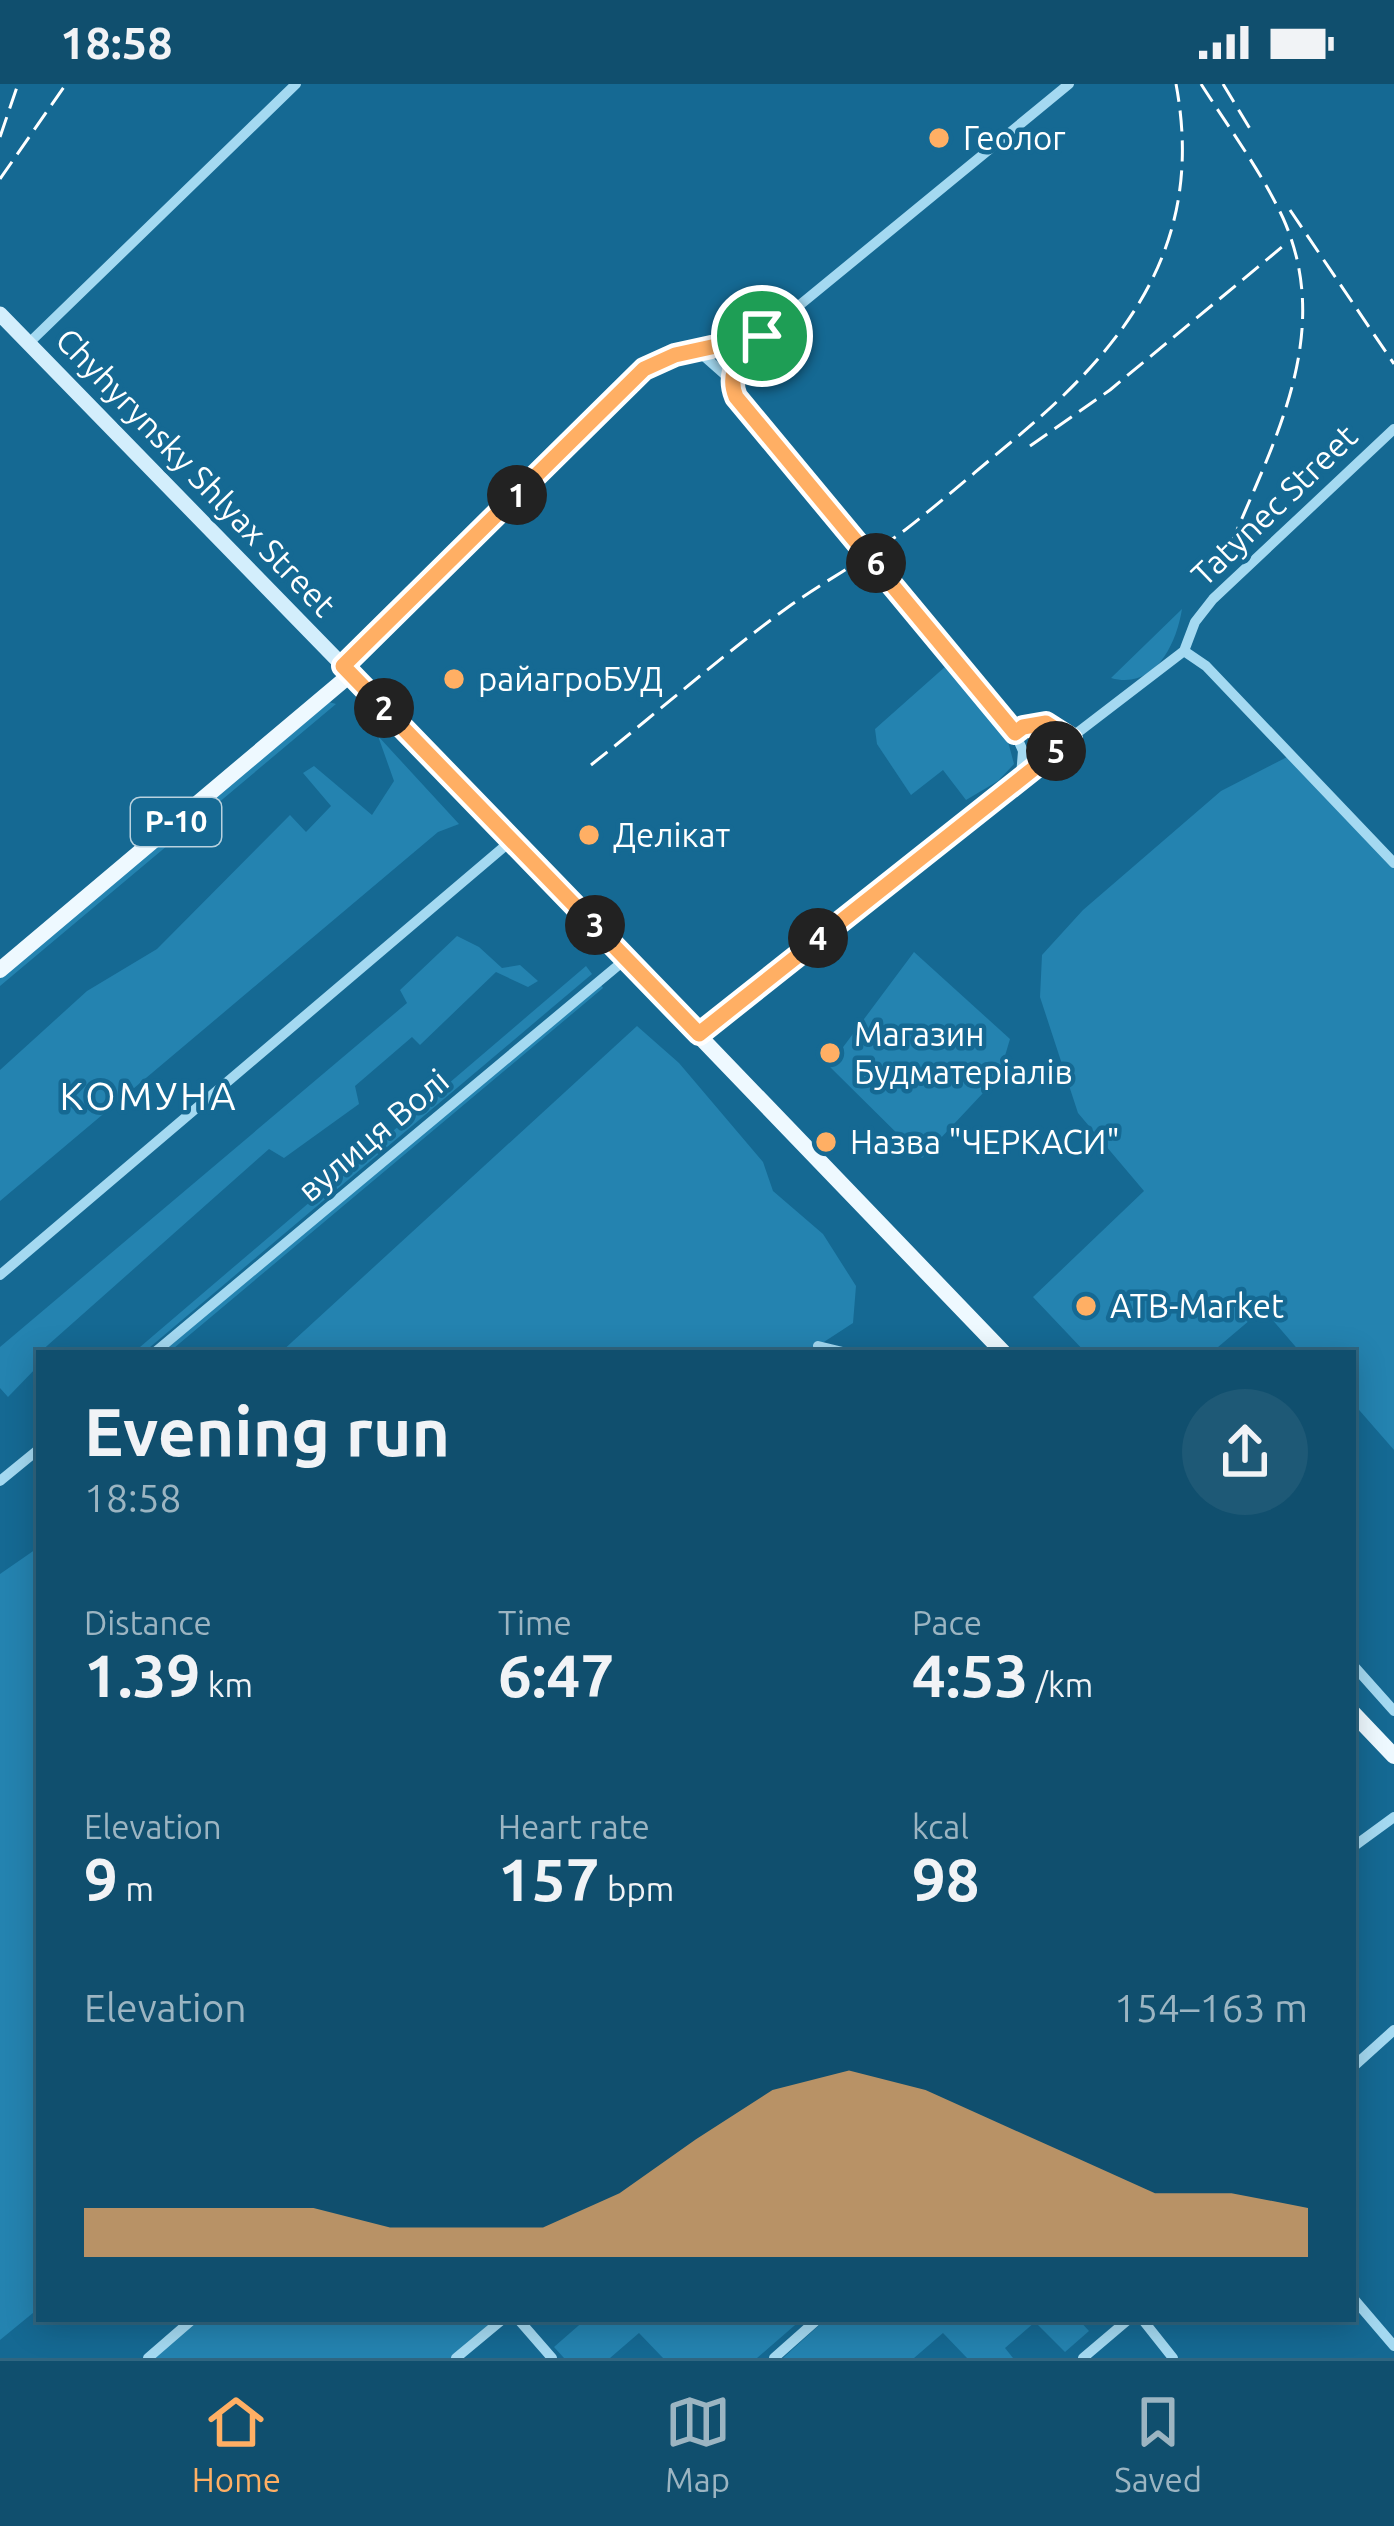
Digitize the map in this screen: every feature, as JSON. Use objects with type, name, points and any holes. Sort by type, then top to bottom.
[{"type":"main road","name":"Chyhyrynsky Shlyax Street","points":[[0,314],[1001,1350]]},
{"type":"main road","name":"Р-10","points":[[0,970],[347,670]]},
{"type":"main road","points":[[1356,1716],[1389,1744]]},
{"type":"street","points":[[29,343],[296,84]]},
{"type":"street","points":[[731,380],[742,354],[762,336],[1069,84]]},
{"type":"street","points":[[347,670],[639,372],[660,359],[762,336]]},
{"type":"street","points":[[697,350],[731,380],[736,397],[1015,733],[1023,751],[1022,776]]},
{"type":"street","name":"Tatynec Street","points":[[699,1034],[1184,652],[1195,622],[1213,599],[1394,429]]},
{"type":"street","points":[[1184,652],[1206,666],[1394,863]]},
{"type":"street","points":[[1015,733],[1046,723],[1071,739]]},
{"type":"street","points":[[0,1275],[512,840]]},
{"type":"street","name":"вулиця Волі","points":[[158,1350],[627,958]]},
{"type":"street","points":[[818,1346],[835,1350]]},
{"type":"street","points":[[0,1481],[36,1451]]},
{"type":"street","points":[[1356,1668],[1394,1711]]},
{"type":"street","points":[[1356,1845],[1394,1817]]},
{"type":"street","points":[[1356,2064],[1394,2030]]},
{"type":"street","points":[[1356,2302],[1394,2346]]},
{"type":"street","points":[[148,2358],[190,2322]]},
{"type":"street","points":[[456,2358],[498,2322]]},
{"type":"street","points":[[521,2322],[552,2358]]},
{"type":"street","points":[[774,2358],[815,2322]]},
{"type":"street","points":[[1083,2358],[1125,2322]]},
{"type":"street","points":[[1144,2322],[1173,2358]]},
{"type":"shaded area","points":[[1182,609],[1168,650],[1151,671],[1126,680],[1111,678]]},
{"type":"shaded area","points":[[946,666],[1006,734],[1014,764],[998,781],[966,800],[943,770],[911,795],[877,744],[875,729]]},
{"type":"shaded area","points":[[329,702],[336,704],[0,986],[0,977]]},
{"type":"shaded area","points":[[378,736],[459,824],[438,832],[0,1201],[0,1070],[87,991],[157,949],[290,815],[306,832],[331,806],[303,773],[314,766],[372,815],[394,781]]},
{"type":"shaded area","points":[[1291,755],[1394,861],[1394,1450],[1356,1406],[1356,1350],[1298,1350],[1263,1309],[1215,1350],[1083,1350],[1033,1297],[1144,1191],[1078,1113],[1040,997],[1042,955],[1083,910],[1221,791]]},
{"type":"shaded area","points":[[457,936],[479,947],[502,968],[520,965],[538,981],[528,987],[496,972],[420,1045],[412,1037],[355,1086],[359,1104],[284,1158],[269,1149],[42,1350],[36,1350],[36,1368],[8,1397],[0,1388],[0,1347],[407,1003],[400,990]]},
{"type":"shaded area","points":[[914,952],[1010,1039],[999,1076],[922,1158],[829,1066]]},
{"type":"shaded area","points":[[586,966],[592,974],[147,1350],[137,1350]]},
{"type":"shaded area","points":[[600,983],[603,988],[172,1350],[162,1350]]},
{"type":"shaded area","points":[[637,1026],[679,1063],[763,1162],[773,1191],[823,1234],[856,1286],[853,1323],[812,1350],[283,1350]]},
{"type":"shaded area","points":[[36,1549],[36,2310],[0,2340],[0,1574]]},
{"type":"shaded area","points":[[190,2322],[499,2322],[456,2358],[148,2358]]},
{"type":"shaded area","points":[[583,2322],[799,2322],[757,2358],[663,2358],[639,2333],[610,2358],[564,2358],[554,2347]]},
{"type":"shaded area","points":[[823,2322],[1035,2322],[1005,2348],[1013,2358],[967,2358],[943,2333],[914,2358],[783,2358]]},
{"type":"shaded area","points":[[1035,2322],[1081,2322],[1089,2331],[1065,2352]]},
{"type":"railway","points":[[0,137],[18,84]]},
{"type":"railway","points":[[0,179],[66,84]]},
{"type":"railway","points":[[591,765],[765,624],[918,519],[1090,368],[1122,329],[1168,242],[1179,194],[1182,141],[1176,84]]},
{"type":"railway","points":[[1201,84],[1283,218],[1297,260],[1303,302],[1293,384],[1231,544]]},
{"type":"railway","points":[[1223,84],[1252,132]]},
{"type":"railway","points":[[1290,210],[1394,364]]},
{"type":"railway","points":[[1030,446],[1110,390],[1282,247]]},
{"type":"place","name":"Геолог","points":[[939,138]]},
{"type":"place","name":"райагроБУД","points":[[454,679]]},
{"type":"place","name":"Делікат","points":[[589,835]]},
{"type":"place","name":"Магазин Будматеріалів","points":[[830,1053]]},
{"type":"place","name":"Назва \"ЧЕРКАСИ\"","points":[[826,1142]]},
{"type":"place","name":"ATB-Market","points":[[1086,1306]]},
{"type":"district","name":"КОМУНА","points":[[149,1096]]},
{"type":"route","points":[[762,336],[735,367],[731,380],[736,397],[1015,733],[1040,722],[1071,739],[699,1034],[343,666],[644,369],[660,359],[762,336]]}]
